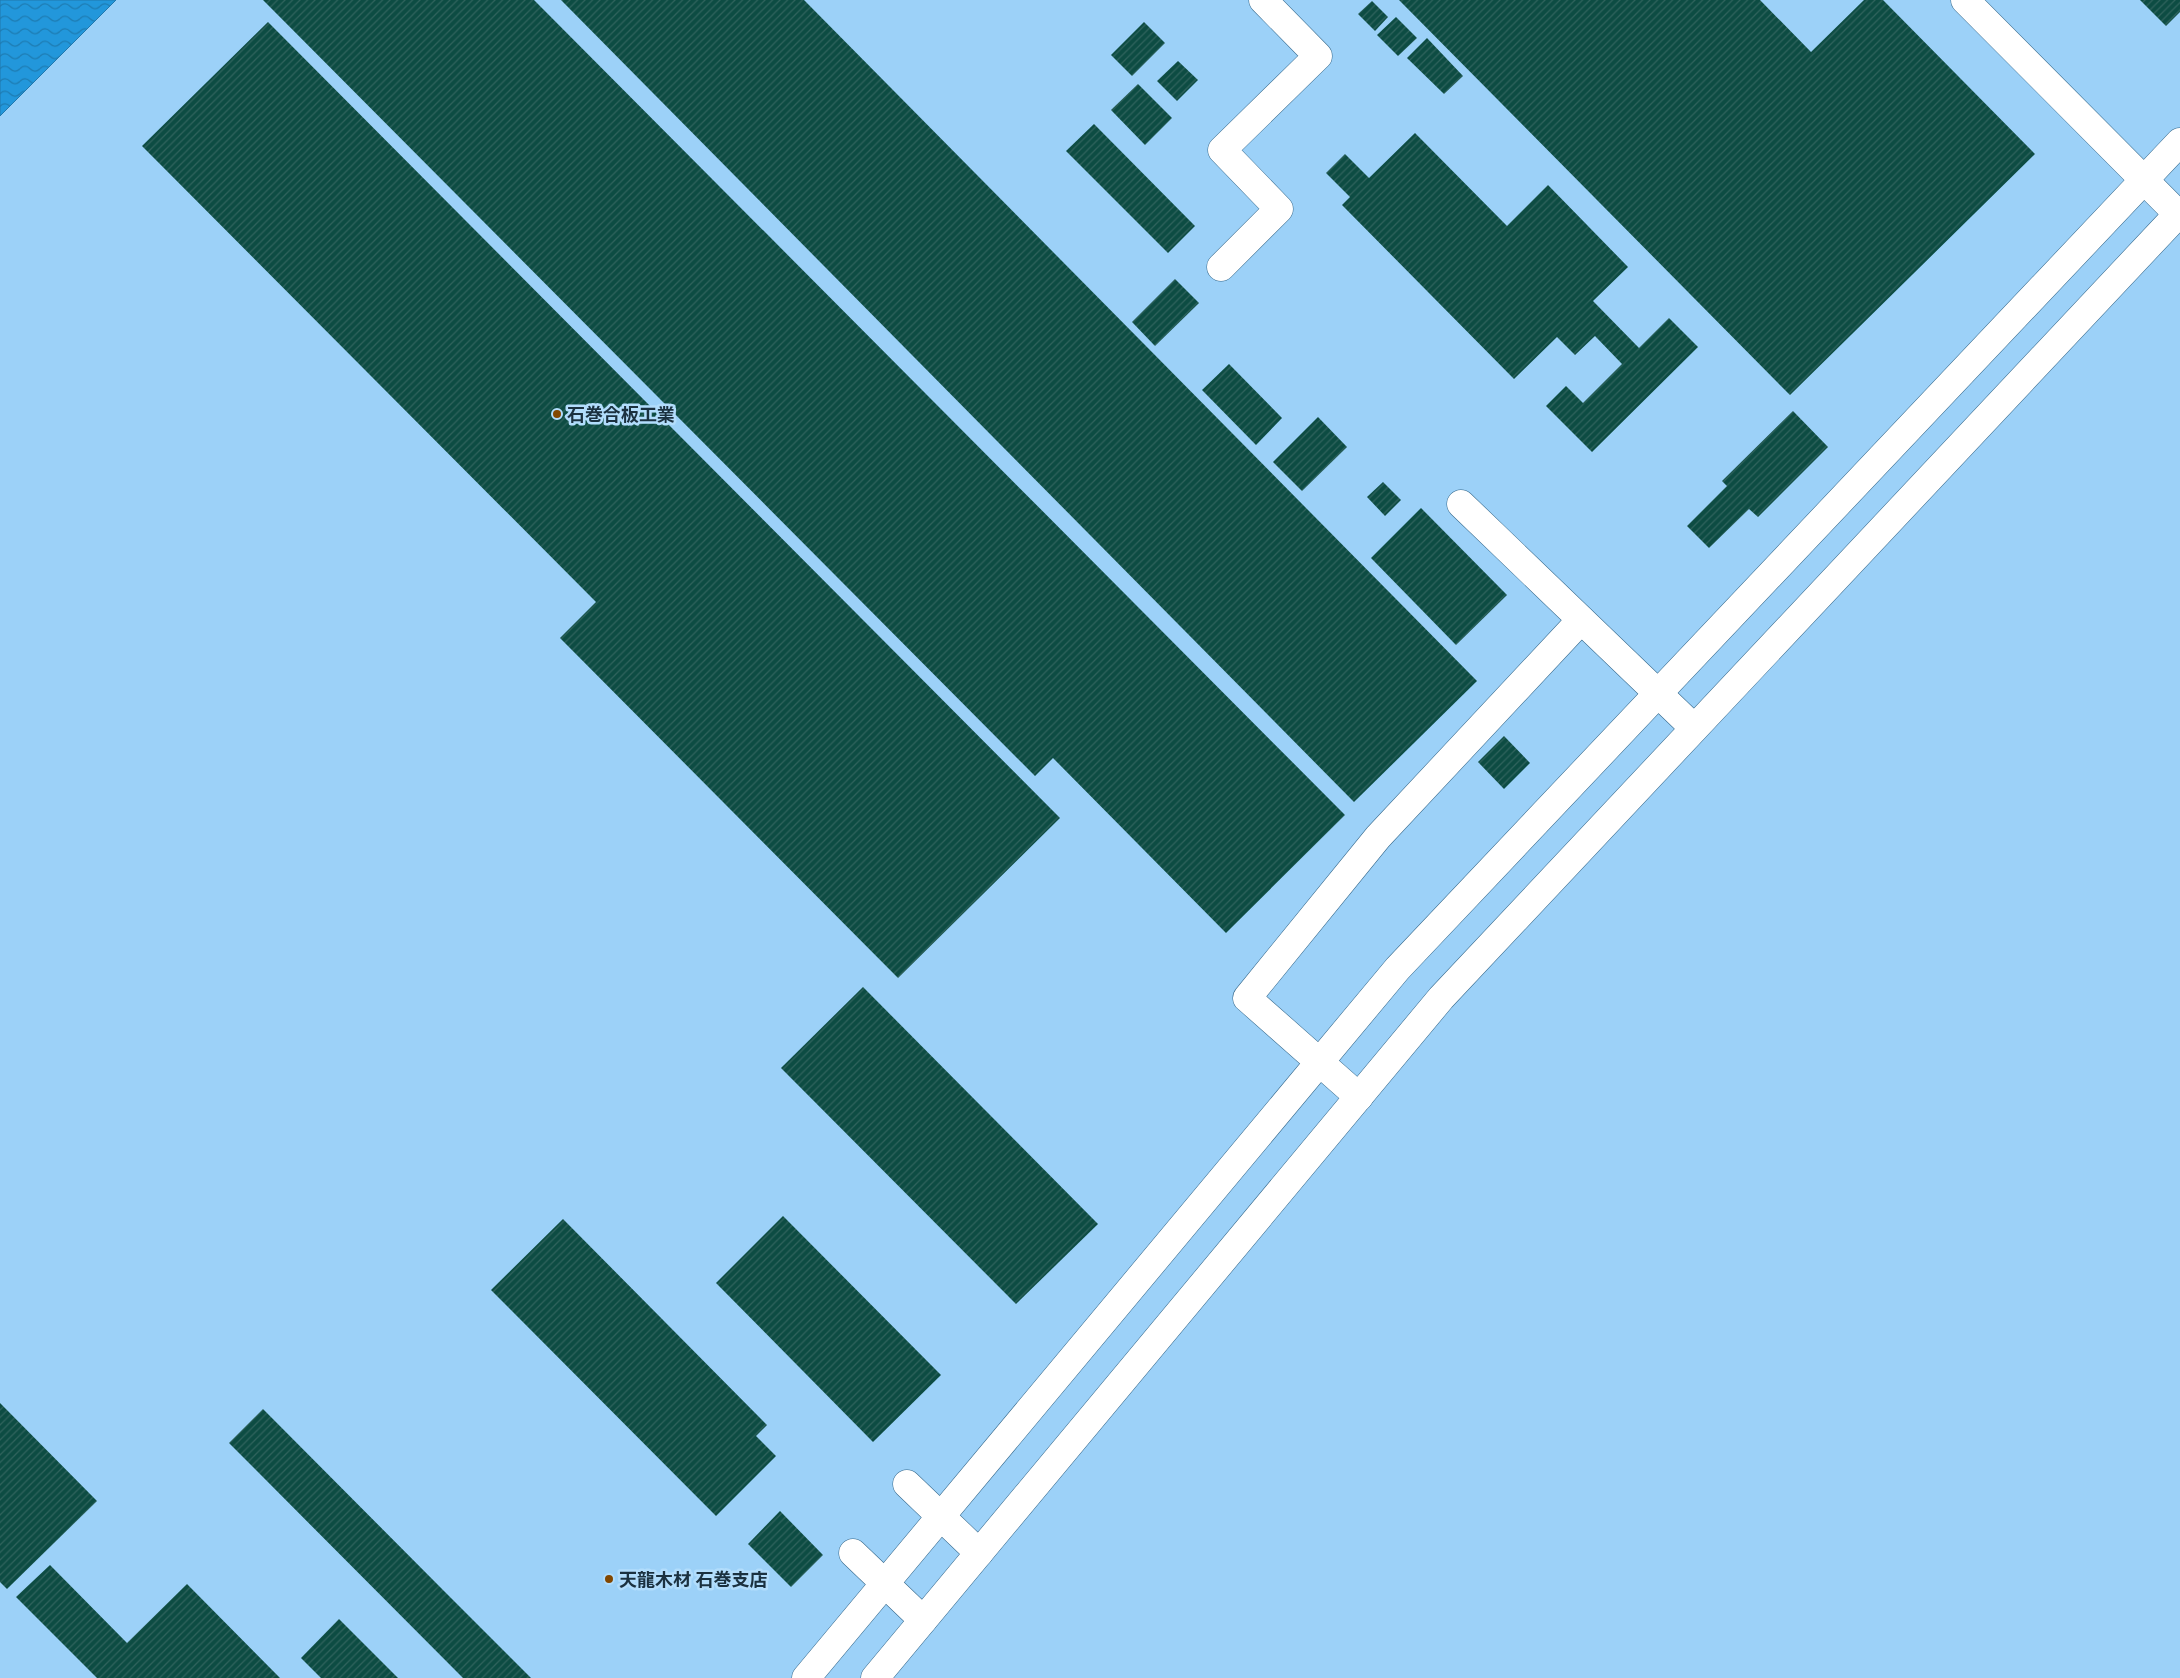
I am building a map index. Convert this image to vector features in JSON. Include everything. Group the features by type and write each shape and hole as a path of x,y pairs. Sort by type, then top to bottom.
{"street":[{"path":"1221,267 1279,209 1222,150 1318,56 1263,0"},
{"path":"875,1678 1441,998 2179,214 1965,0"},
{"path":"806,1678 1398,968 2180,142"},
{"path":"1461,504 1694,728"},
{"path":"1359,1098 1247,998 1378,837 1581,620"},
{"path":"907,1484 979,1553"},
{"path":"853,1553 923,1620"}],"water":[{"path":"0,0 116,0 0,116"}],"building":[{"path":"263,0 534,0 1345,815 1226,933 1053,758 1035,776"},
{"path":"561,0 804,0 1477,681 1354,802"},
{"path":"1399,0 1760,0 1811,52 1864,0 1883,0 2035,154 1790,395"},
{"path":"2140,0 2180,0 2180,12 2166,26"},
{"path":"1372,1 1388,17 1375,31 1358,14"},
{"path":"1396,17 1417,38 1398,56 1377,35"},
{"path":"268,22 1060,818 898,978 560,638 596,602 142,146"},
{"path":"1144,22 1165,43 1132,76 1111,55"},
{"path":"1427,38 1463,76 1444,94 1407,58"},
{"path":"1178,61 1198,80 1177,101 1157,81"},
{"path":"1138,84 1172,118 1145,145 1111,110"},
{"path":"1094,124 1195,226 1168,253 1066,151"},
{"path":"1415,133 1507,226 1548,185 1628,267 1593,301 1639,348 1669,318 1698,347 1592,452 1546,406 1566,386 1583,403 1622,364 1595,336 1575,355 1557,337 1514,379 1342,205 1350,197 1326,173 1345,154 1369,178"},
{"path":"1175,279 1199,303 1155,346 1132,322"},
{"path":"1229,364 1282,418 1256,445 1202,390"},
{"path":"1793,411 1828,447 1758,517 1749,509 1709,548 1687,526 1727,486 1722,481"},
{"path":"1318,417 1347,447 1302,491 1273,462"},
{"path":"1383,482 1401,500 1385,516 1367,497"},
{"path":"1421,508 1507,595 1456,645 1371,558"},
{"path":"1504,736 1530,763 1504,789 1478,762"},
{"path":"863,987 1098,1224 1016,1304 781,1068"},
{"path":"783,1216 941,1375 873,1442 716,1283"},
{"path":"563,1219 767,1425 756,1436 776,1456 716,1516 491,1290"},
{"path":"0,1403 97,1501 7,1589 0,1582"},
{"path":"263,1409 531,1678 463,1678 229,1443"},
{"path":"780,1511 823,1555 791,1587 748,1544"},
{"path":"50,1565 127,1643 187,1584 280,1678 97,1678 16,1597"},
{"path":"339,1619 398,1678 321,1678 301,1658"}],"place":[{"name":"石巻合板工業","path":"557,414"},
{"name":"天龍木材 石巻支店","path":"609,1579"}]}
